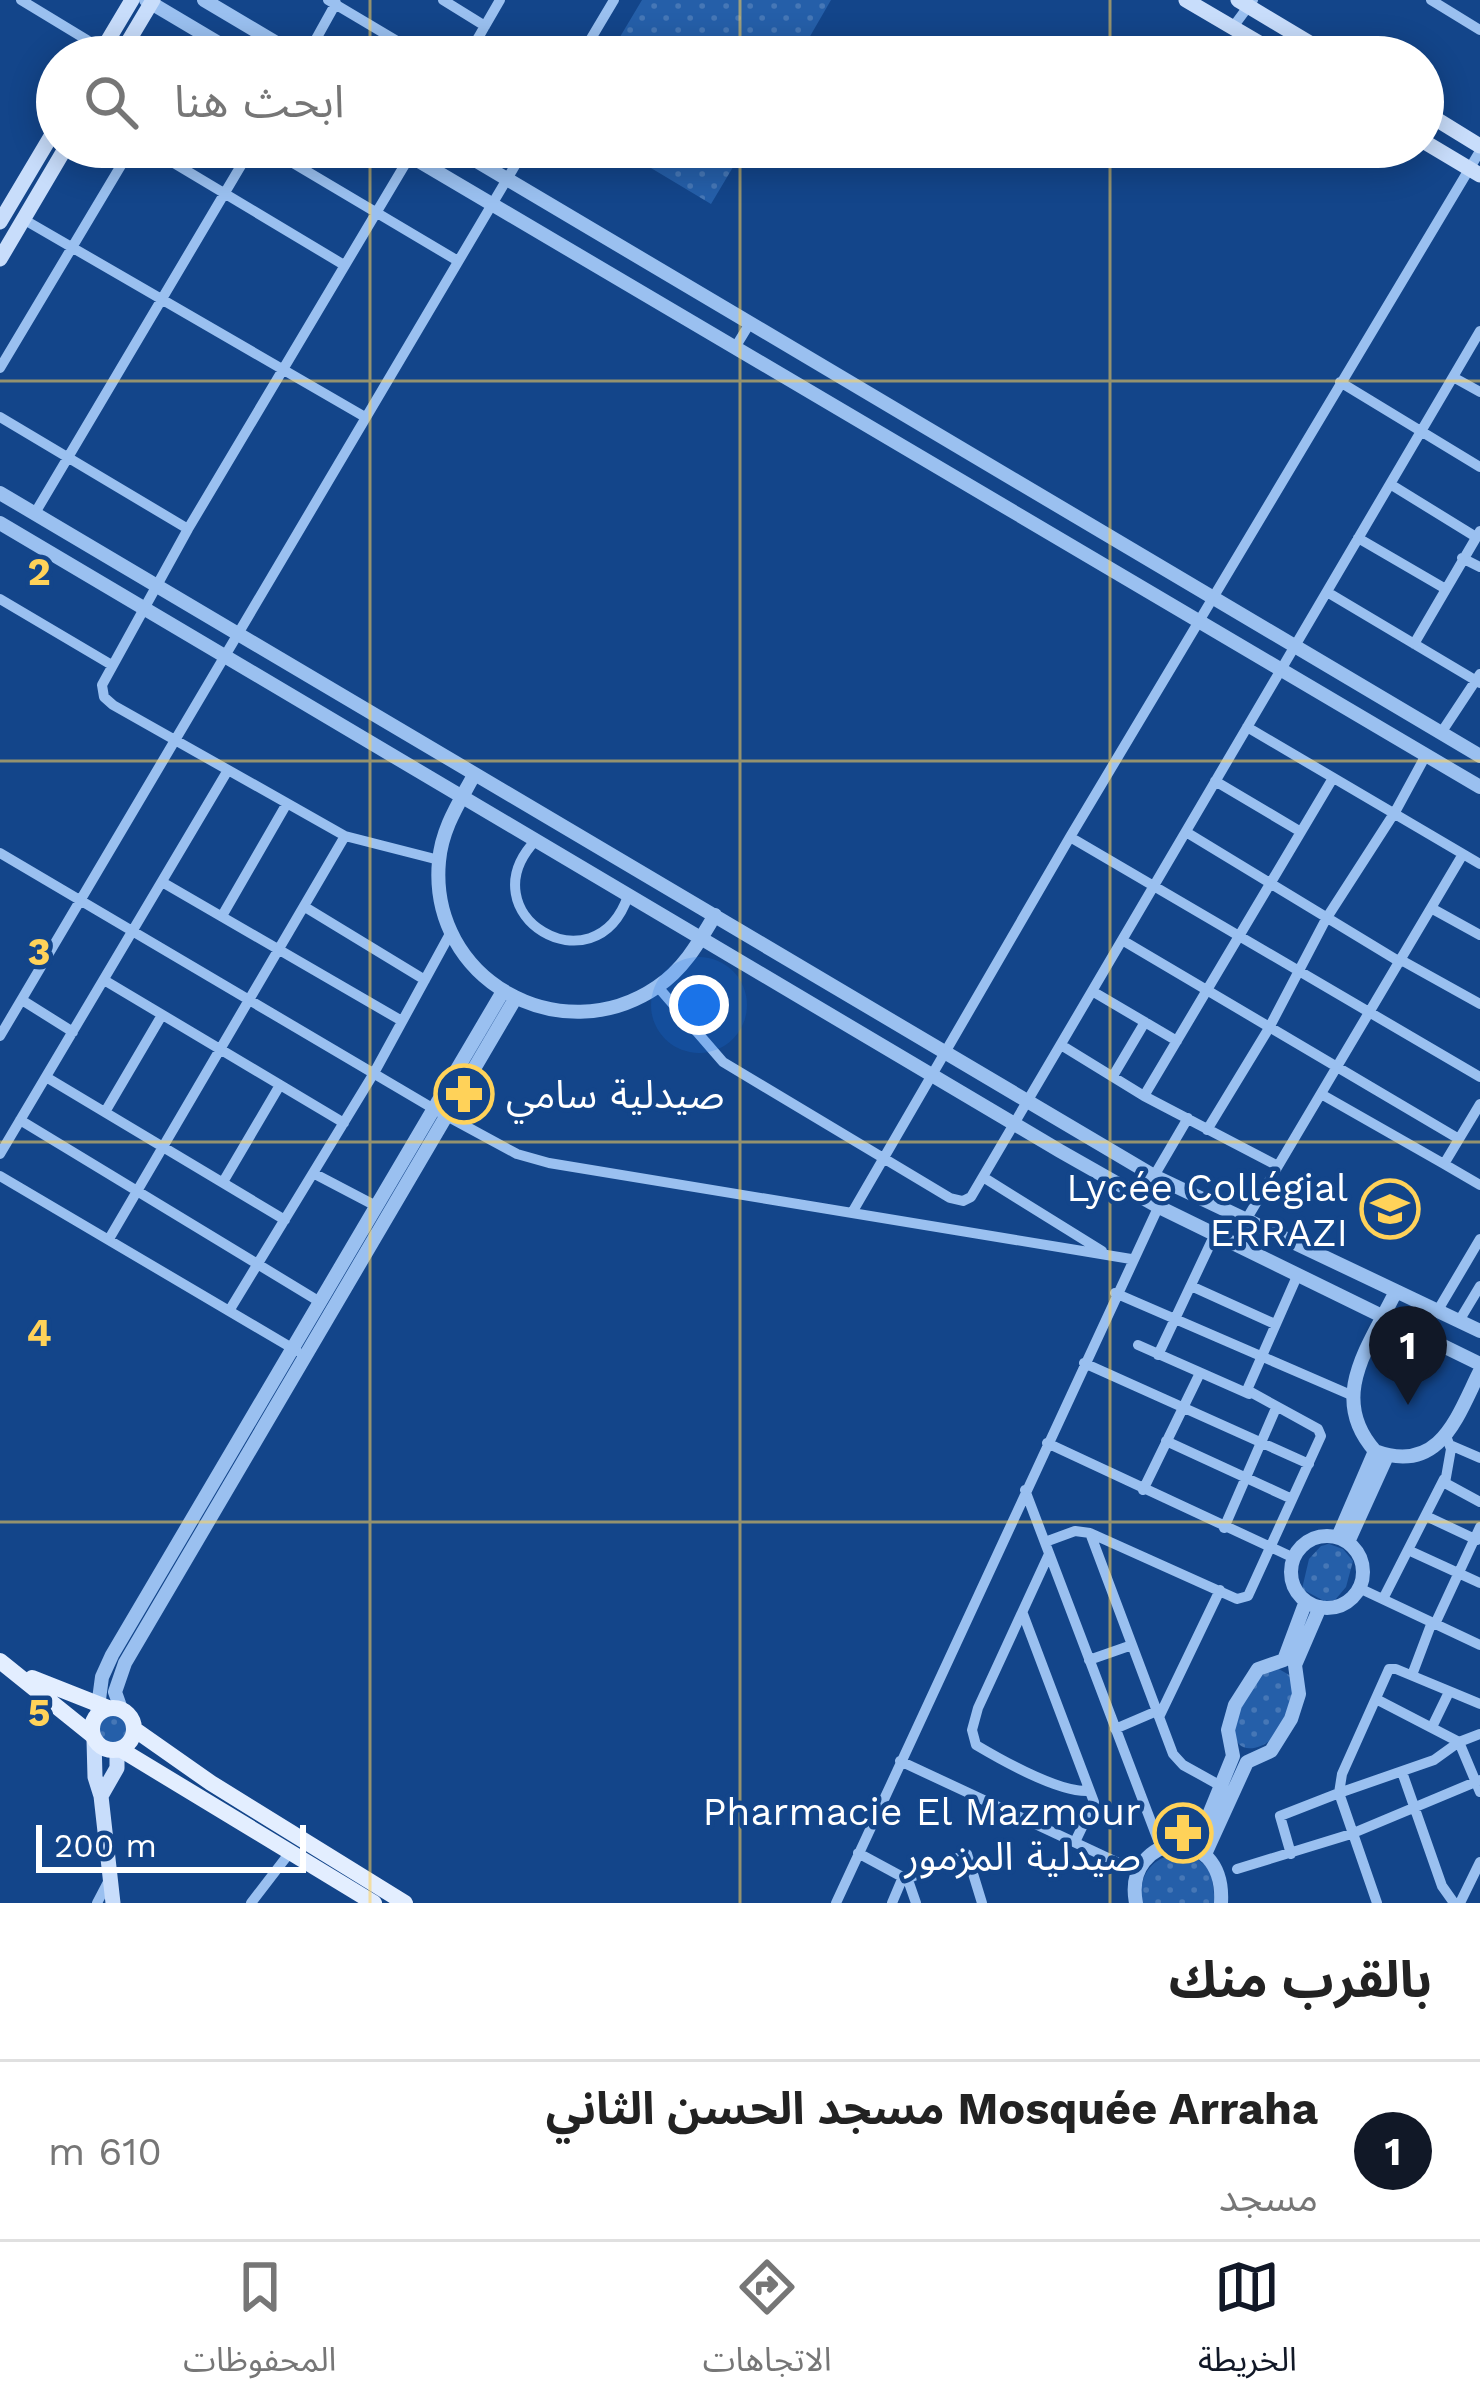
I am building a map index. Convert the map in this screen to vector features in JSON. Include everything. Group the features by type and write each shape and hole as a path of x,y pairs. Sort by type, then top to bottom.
{"main road":[{"path":"117,36 132,0"},
{"path":"1186,0 1248,36"},
{"path":"123,36 150,1"},
{"path":"1247,2 1300,36"},
{"path":"1444,125 1480,149"},
{"path":"1444,154 1474,172"},
{"path":"2,212 36,159"},
{"path":"0,259 53,168"},
{"path":"0,1660 104,1749 119,1749 374,1903"},
{"path":"20,1673 131,1717 130,1741 119,1749 117,1768 101,1796"},
{"path":"106,1709 93,1737 94,1777 101,1796 113,1903"},
{"path":"134,1730 405,1903"}],"street":[{"path":"21,0 79,36"},
{"path":"204,0 267,36"},
{"path":"442,0 485,26"},
{"path":"479,36 500,0"},
{"path":"593,36 614,0"},
{"path":"1431,0 1480,31"},
{"path":"150,1 208,36"},
{"path":"315,36 334,2 390,36"},
{"path":"1233,27 1247,2"},
{"path":"853,1211 1340,382 1474,172 1480,149"},
{"path":"0,368 119,168"},
{"path":"181,168 344,265"},
{"path":"35,513 239,168"},
{"path":"302,168 458,261"},
{"path":"403,168 188,529 102,685 107,701 286,806 345,836 439,860"},
{"path":"431,168 1480,787"},
{"path":"490,168 1480,756"},
{"path":"0,1036 514,168"},
{"path":"23,219 365,417"},
{"path":"736,346 750,323"},
{"path":"658,987 723,1062 958,1201 971,1197 1480,331"},
{"path":"1453,377 1480,392"},
{"path":"1340,382 1480,467"},
{"path":"0,417 188,529"},
{"path":"964,482 978,459"},
{"path":"1390,484 1478,534 1414,644"},
{"path":"0,493 1154,1176 1480,1331"},
{"path":"0,523 1157,1206 1384,1315 1480,1368 1448,1441 1444,1479 1383,1599"},
{"path":"1358,538 1444,588"},
{"path":"1462,558 1480,567"},
{"path":"1327,592 1478,679 1441,733"},
{"path":"0,599 110,664"},
{"path":"1247,727 1480,864"},
{"path":"1207,1130 1269,1028 1326,919 1426,755"},
{"path":"0,1154 228,770"},
{"path":"474,775 447,826 439,860 441,897 452,932 471,962 508,996 567,1012 637,999 674,974 715,915"},
{"path":"1144,1096 1333,778"},
{"path":"1215,781 1301,832"},
{"path":"222,916 286,806"},
{"path":"1186,832 1326,919 1480,1004"},
{"path":"109,1239 345,836"},
{"path":"1070,837 1480,1077"},
{"path":"536,840 520,862 515,888 523,914 542,933 568,941 594,936 616,920 628,896"},
{"path":"0,853 440,1112 531,1159 1131,1259"},
{"path":"1246,1220 1463,854"},
{"path":"162,882 402,1022"},
{"path":"305,907 424,980"},
{"path":"1431,908 1480,935"},
{"path":"229,1312 374,1073 452,932"},
{"path":"1122,940 1459,1139"},
{"path":"104,980 344,1123"},
{"path":"1092,991 1177,1041"},
{"path":"106,1709 124,1663 299,1352 508,996"},
{"path":"22,1000 73,1032"},
{"path":"105,1112 162,1015"},
{"path":"1113,1076 1145,1022"},
{"path":"1060,1045 1144,1096 1278,1166"},
{"path":"46,1077 284,1220"},
{"path":"223,1182 280,1085"},
{"path":"1321,1094 1480,1185"},
{"path":"1444,1164 1480,1104"},
{"path":"106,1709 102,1677 112,1655 299,1352 320,1302 376,1206 440,1112"},
{"path":"1154,1176 1188,1118"},
{"path":"20,1120 320,1302"},
{"path":"313,1173 376,1206"},
{"path":"0,1176 299,1352"},
{"path":"983,1177 1109,1255"},
{"path":"836,1903 1169,1184"},
{"path":"1158,1354 1215,1234"},
{"path":"1438,1310 1480,1239"},
{"path":"1249,1394 1247,1386 1298,1274"},
{"path":"1191,1286 1275,1324"},
{"path":"1459,1321 1480,1286"},
{"path":"1381,1454 1354,1421 1351,1395 1396,1291"},
{"path":"1115,1293 1351,1395"},
{"path":"1088,1791 1059,1784 974,1742 978,1708 1023,1614 1047,1548 1075,1531 1090,1533 1245,1599 1320,1431 1138,1345"},
{"path":"1084,1363 1309,1464"},
{"path":"1143,1490 1200,1372"},
{"path":"1224,1528 1276,1408"},
{"path":"1166,1441 1292,1499"},
{"path":"1381,1454 1420,1454 1448,1441"},
{"path":"1448,1441 1480,1458"},
{"path":"1047,1443 1294,1558"},
{"path":"1343,1540 1381,1454"},
{"path":"1444,1479 1447,1486 1480,1502"},
{"path":"1025,1490 1161,1848"},
{"path":"1412,1675 1456,1573 1478,1536 1426,1516"},
{"path":"1090,1533 1178,1761 1221,1786"},
{"path":"1317,1537 1343,1540 1360,1558 1359,1588 1343,1604 1313,1604 1292,1582 1294,1558 1317,1537"},
{"path":"1408,1550 1480,1583"},
{"path":"1359,1588 1480,1645"},
{"path":"1115,1729 1158,1714 1220,1590"},
{"path":"1200,1851 1221,1786 1240,1759 1271,1751 1291,1719 1299,1694 1290,1663 1313,1604"},
{"path":"1023,1614 1094,1805 1075,1843"},
{"path":"1089,1660 1132,1645"},
{"path":"1200,1851 1240,1759 1228,1730 1240,1694 1258,1669 1290,1663"},
{"path":"1377,1903 1339,1793 1342,1774 1392,1668 1480,1704"},
{"path":"1432,1727 1449,1692"},
{"path":"1237,1869 1351,1834 1478,1784 1459,1742 1376,1699"},
{"path":"1291,1854 1280,1816 1435,1760 1480,1734"},
{"path":"900,1761 1138,1872"},
{"path":"1402,1772 1442,1886 1457,1903 1480,1862"},
{"path":"1134,1902 1138,1872 1145,1860 1173,1845 1200,1851 1219,1874 1221,1903"},
{"path":"256,1901 291,1851"},
{"path":"858,1853 905,1878 916,1903"},
{"path":"892,1903 905,1878 967,1854 982,1903"},
{"path":"97,1903 110,1879"}],"shaded area":[{"path":"642,0 831,0 810,36 621,36"},
{"path":"651,168 732,168 711,204"},
{"path":"1329,1544 1343,1549 1353,1561 1346,1587 1335,1600 1324,1601 1302,1589 1309,1559"},
{"path":"1277,1668 1291,1676 1292,1701 1286,1722 1274,1737 1247,1748 1238,1743 1235,1730 1241,1708 1254,1683"},
{"path":"113,1710 126,1715 131,1728 126,1741 113,1746 100,1741 95,1728 100,1715"},
{"path":"1180,1853 1192,1855 1211,1870 1215,1903 1143,1903 1142,1884 1149,1869"}],"place":[{"name":"صيدلية سامي","path":"464,1094"},
{"name":"Lycée Collégial ERRAZI","path":"1390,1209"},
{"name":"Mosquée Arraha مسجد الحسن الثاني","path":"1408,1405"},
{"name":"Pharmacie El Mazmour صيدلية المزمور","path":"1183,1833"}]}
